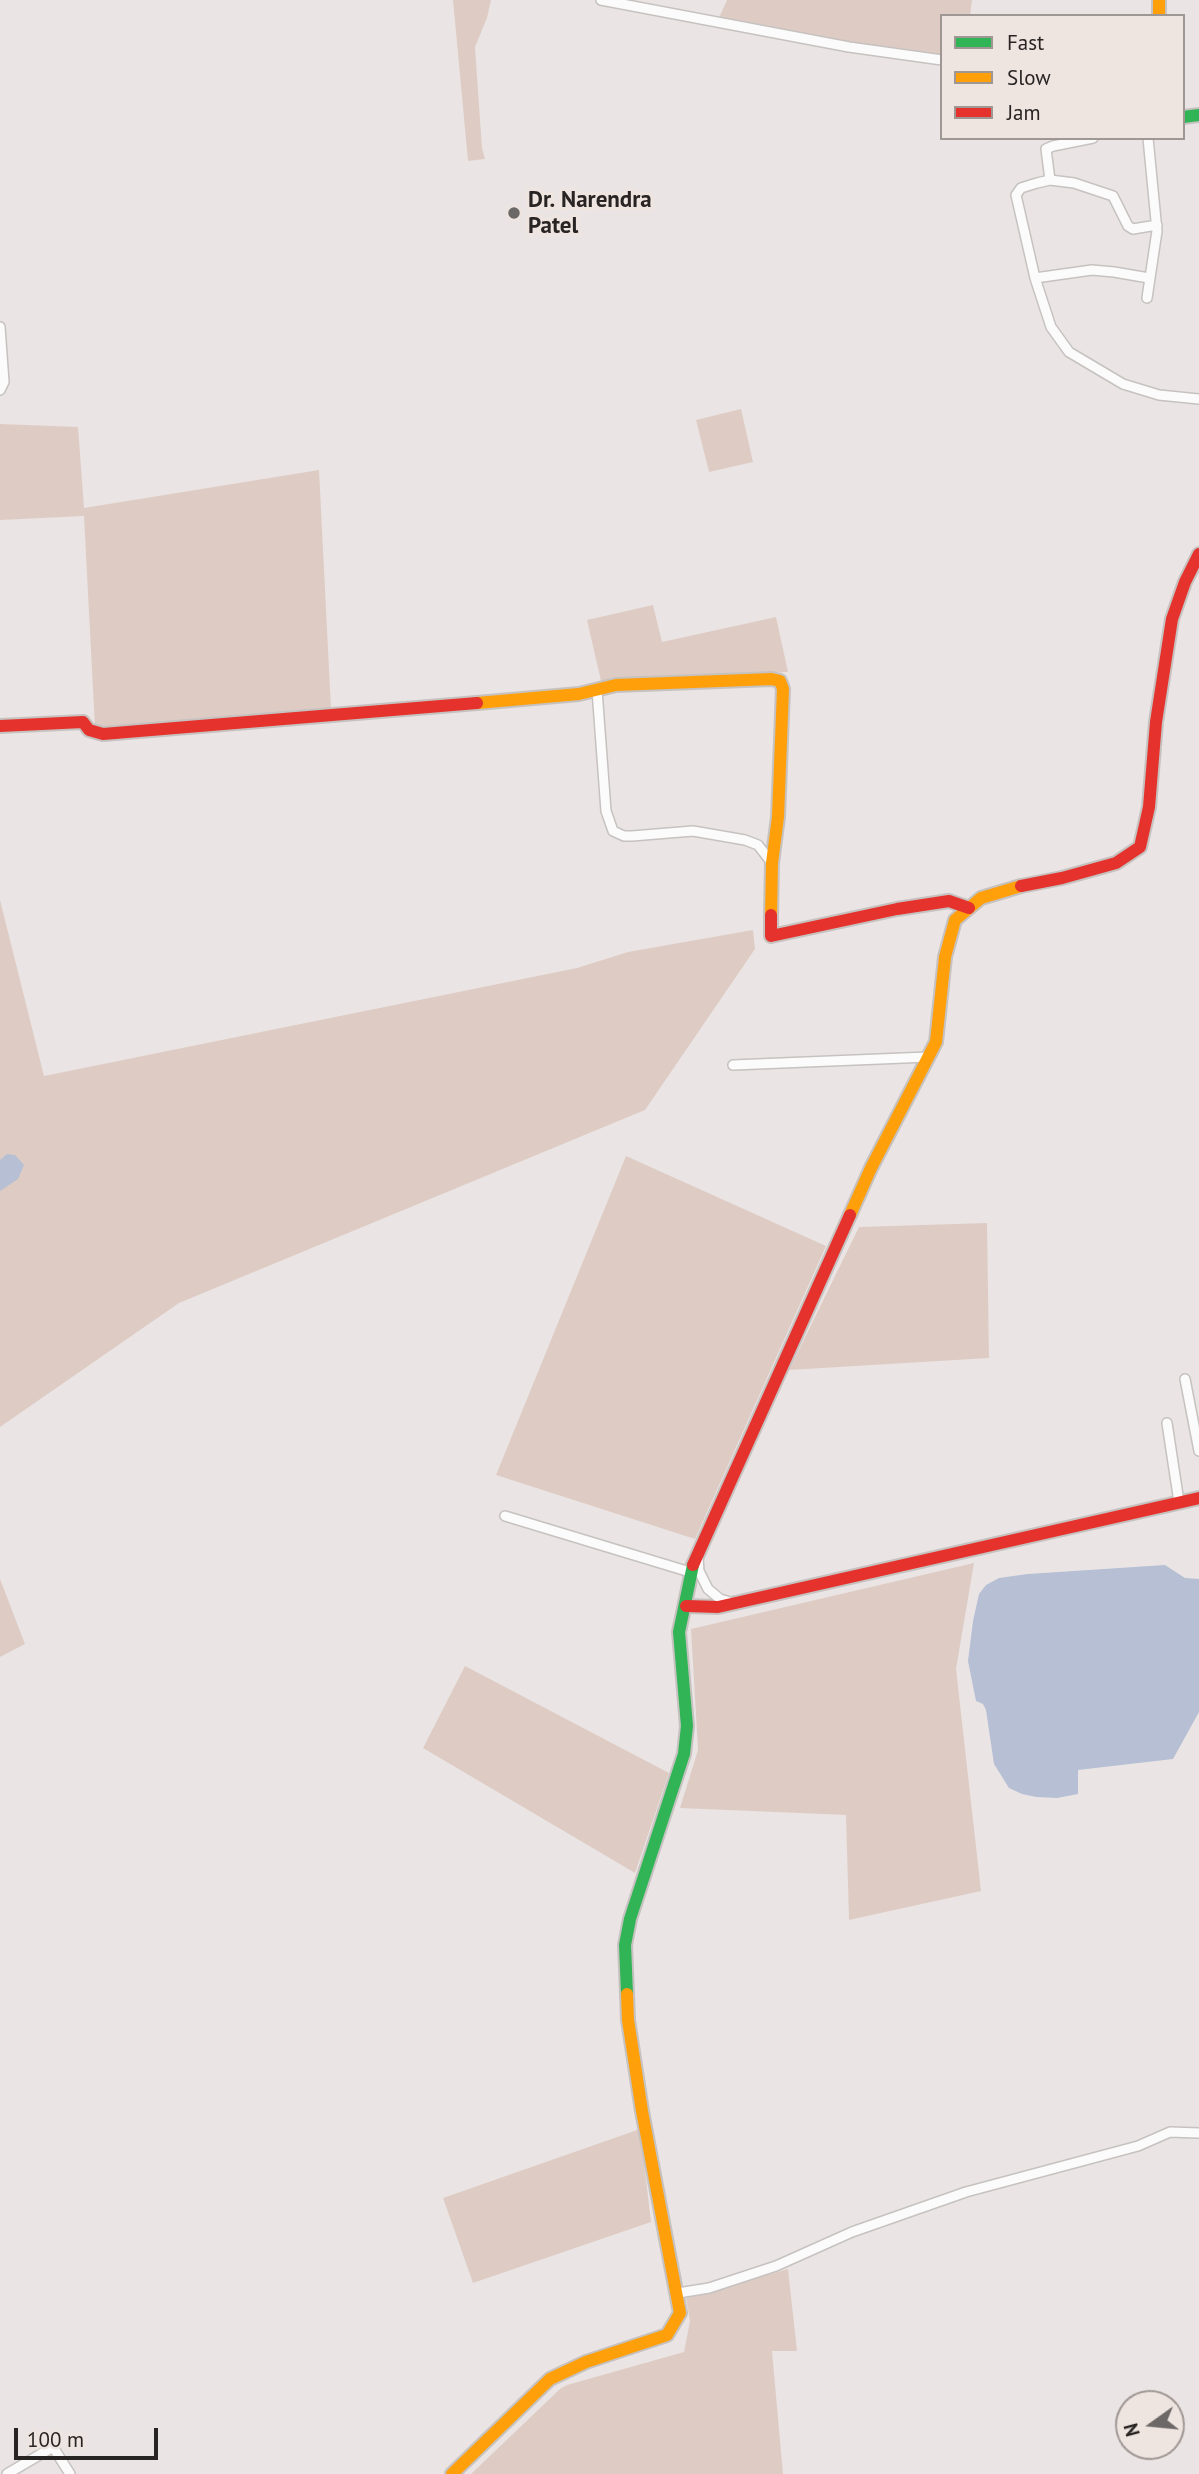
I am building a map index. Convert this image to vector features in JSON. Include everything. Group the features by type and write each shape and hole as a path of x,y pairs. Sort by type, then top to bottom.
{"street":[{"path":"601,0 849,47 940,60"},
{"path":"1050,180 1045,149 1083,140"},
{"path":"1147,298 1157,225 1148,140"},
{"path":"1157,225 1133,229 1128,226 1114,196 1074,183 1050,180 1026,186 1017,191 1016,195 1035,278 1051,327 1069,352 1123,383 1159,395 1199,399"},
{"path":"1035,278 1092,270 1149,278"},
{"path":"0,327 4,382 0,390"},
{"path":"452,2474 550,2379 586,2361 667,2335 680,2313 642,2111 628,2020 625,1945 630,1919 684,1754 687,1726 680,1632 690,1572 871,1168 936,1042 944,957 955,920 981,898 1034,881 1062,878 1116,863 1139,847 1149,807 1156,722 1172,619 1185,582 1199,554"},
{"path":"0,726 83,722 89,730 103,734 572,694 616,685 754,679 780,681 783,689 782,734 778,817 772,863 771,936 897,909 950,901 969,908"},
{"path":"597,690 606,811 613,831 632,836 693,831 745,840 758,845 772,863"},
{"path":"733,1065 928,1057"},
{"path":"1185,1379 1199,1451"},
{"path":"1167,1423 1179,1502"},
{"path":"685,1606 718,1608 1199,1498"},
{"path":"505,1516 690,1572"},
{"path":"699,1551 698,1564 704,1583 720,1599 735,1604"},
{"path":"678,2293 709,2288 776,2266 852,2232 953,2196 1131,2148 1170,2132 1199,2133"},
{"path":"7,2474 53,2447 70,2474"}],"shaded area":[{"path":"453,0 491,0 475,47 485,159 468,161"},
{"path":"727,0 972,0 970,14 940,14 940,55 718,20"},
{"path":"741,409 753,462 709,472 696,420"},
{"path":"0,424 78,427 84,508 319,470 331,708 95,728 84,516 0,520"},
{"path":"653,605 662,642 776,617 788,672 601,681 587,620"},
{"path":"0,900 44,1076 577,968 628,952 753,930 755,949 645,1110 179,1303 0,1427"},
{"path":"626,1156 826,1246 695,1539 496,1475"},
{"path":"987,1223 989,1358 789,1370 859,1227"},
{"path":"974,1563 956,1669 981,1891 849,1920 846,1815 680,1808 698,1750 691,1629"},
{"path":"0,1579 25,1644 0,1657"},
{"path":"465,1666 669,1773 635,1873 423,1748"},
{"path":"640,2129 651,2222 473,2283 443,2198"},
{"path":"788,2269 797,2351 772,2351 783,2474 471,2474 560,2389 684,2352 690,2321 686,2298"}],"water":[{"path":"7,1154 15,1155 24,1165 18,1179 0,1191 0,1160"},
{"path":"1165,1565 1185,1578 1199,1579 1199,1712 1173,1759 1078,1770 1078,1794 1057,1798 1036,1797 1009,1788 994,1764 986,1710 983,1704 976,1701 968,1661 979,1594 986,1585 999,1578"}],"traffic: fast":[{"path":"1185,117 1199,115"},
{"path":"627,1994 625,1945 630,1919 684,1754 687,1726 679,1632 693,1565"}],"traffic: slow":[{"path":"1159,0 1159,14"},
{"path":"477,703 579,694 616,685 772,679 780,681 783,689 771,915"},
{"path":"850,1215 871,1168 936,1042 945,957 955,920 981,898 1021,886"},
{"path":"452,2474 550,2379 586,2362 667,2335 680,2313 642,2111 628,2020 627,1994"}],"traffic: jam":[{"path":"1021,886 1116,863 1140,847 1149,807 1156,722 1172,619 1185,582 1199,554"},
{"path":"0,726 83,722 89,730 103,734 477,703"},
{"path":"771,915 771,936 897,909 949,901 969,908"},
{"path":"693,1565 850,1215"},
{"path":"686,1606 718,1607 1199,1498"}],"place":[{"name":"Dr. Narendra Patel","path":"514,213"}]}
